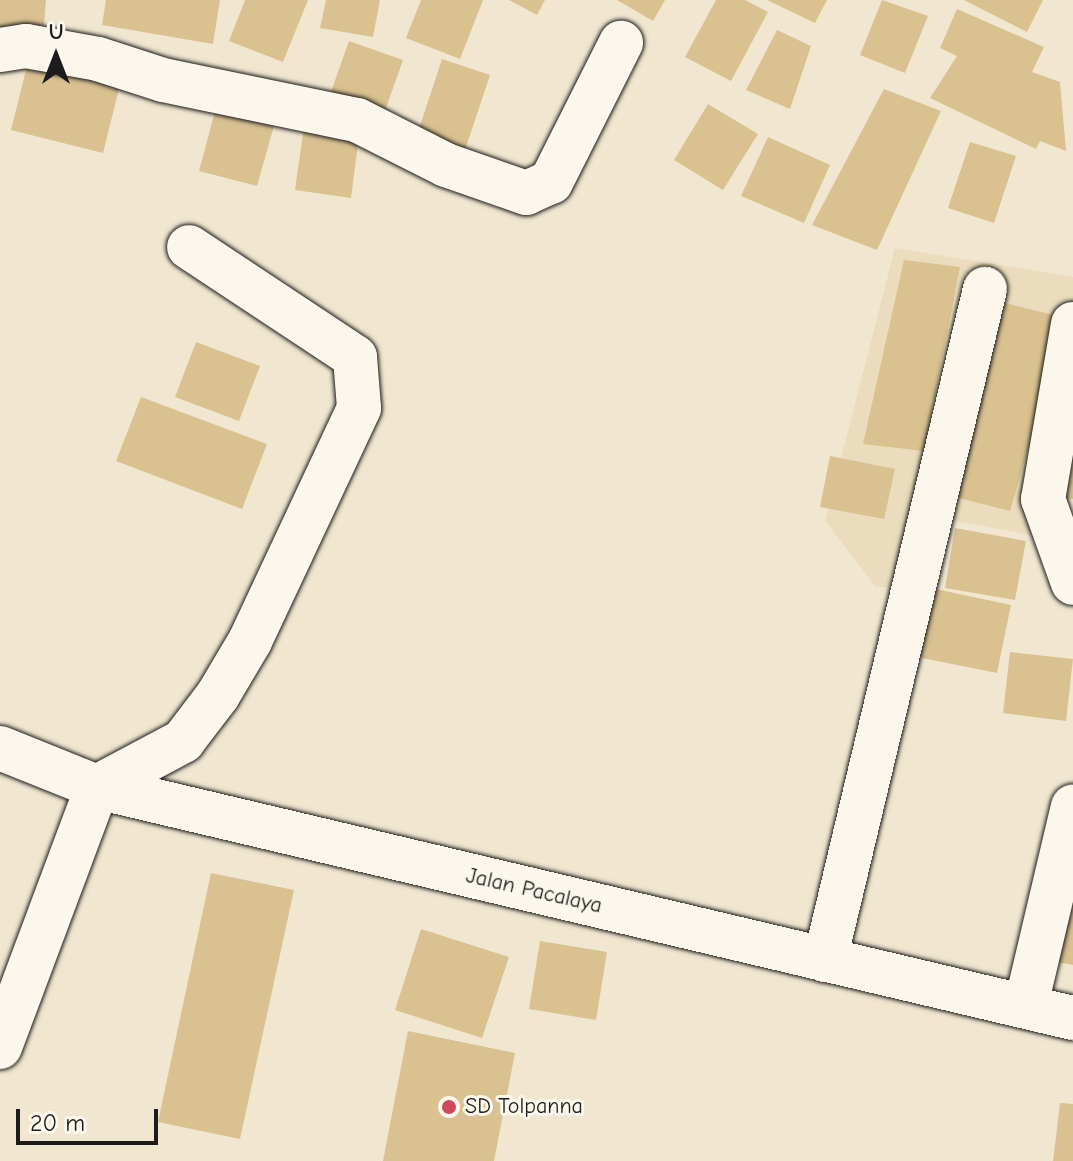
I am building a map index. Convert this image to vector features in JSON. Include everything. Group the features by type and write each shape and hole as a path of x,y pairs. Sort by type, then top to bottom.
{"street":[{"path":"0,50 26,46 98,59 163,80 343,116 526,193 551,182 621,43"},
{"path":"0,1047 97,787 183,741 218,695 250,641 359,408 355,357 189,247"},
{"path":"825,960 985,289"},
{"path":"1073,324 1068,387 1043,499 1073,583"},
{"name":"Jalan Pacalaya","path":"0,748 97,787 1073,1018"},
{"path":"1026,1005 1073,806"}],"shaded area":[{"path":"895,248 1073,277 1073,385 1037,536 908,512 895,587 876,587 825,521"}],"building":[{"path":"0,0 46,0 43,38 0,34"},
{"path":"106,0 220,0 213,44 102,25"},
{"path":"245,0 308,0 283,62 229,41"},
{"path":"326,0 380,0 373,37 320,28"},
{"path":"421,0 483,0 460,59 406,38"},
{"path":"509,0 545,0 537,15"},
{"path":"617,0 665,0 653,21"},
{"path":"716,0 745,0 768,12 731,81 685,57"},
{"path":"767,0 827,0 815,23"},
{"path":"882,0 928,16 905,73 860,55"},
{"path":"964,0 1043,0 1027,32"},
{"path":"957,9 1044,47 1032,72 1060,82 1066,151 1040,141 1036,149 930,98 957,56 940,48"},
{"path":"777,30 811,46 790,109 746,90"},
{"path":"349,41 403,60 381,122 327,103"},
{"path":"29,58 121,81 103,153 11,130"},
{"path":"442,59 490,75 465,150 417,135"},
{"path":"884,89 941,111 877,250 812,225"},
{"path":"218,100 277,115 257,186 199,171"},
{"path":"708,104 758,134 723,190 674,160"},
{"path":"305,120 360,128 351,198 295,190"},
{"path":"768,137 830,165 804,223 741,196"},
{"path":"970,142 1016,156 994,223 948,208"},
{"path":"904,260 960,267 924,451 863,444"},
{"path":"993,300 1066,318 1010,511 943,494"},
{"path":"196,342 260,366 239,421 175,397"},
{"path":"141,397 267,444 242,509 116,461"},
{"path":"1073,422 1073,499 1059,498"},
{"path":"830,456 895,469 884,519 820,507"},
{"path":"955,528 1026,541 1015,600 945,588"},
{"path":"931,588 1011,605 997,673 917,657"},
{"path":"1010,652 1073,659 1066,721 1003,713"},
{"path":"1073,829 1073,965 1046,960"},
{"path":"211,873 294,890 240,1139 158,1122"},
{"path":"421,929 509,957 482,1038 395,1010"},
{"path":"540,941 607,952 596,1020 529,1009"},
{"name":"SD Tolpanna","path":"408,1031 515,1053 494,1161 383,1161"},
{"path":"1060,1103 1073,1104 1073,1161 1053,1161"}],"place":[{"name":"SD Tolpanna","path":"449,1107"}]}
